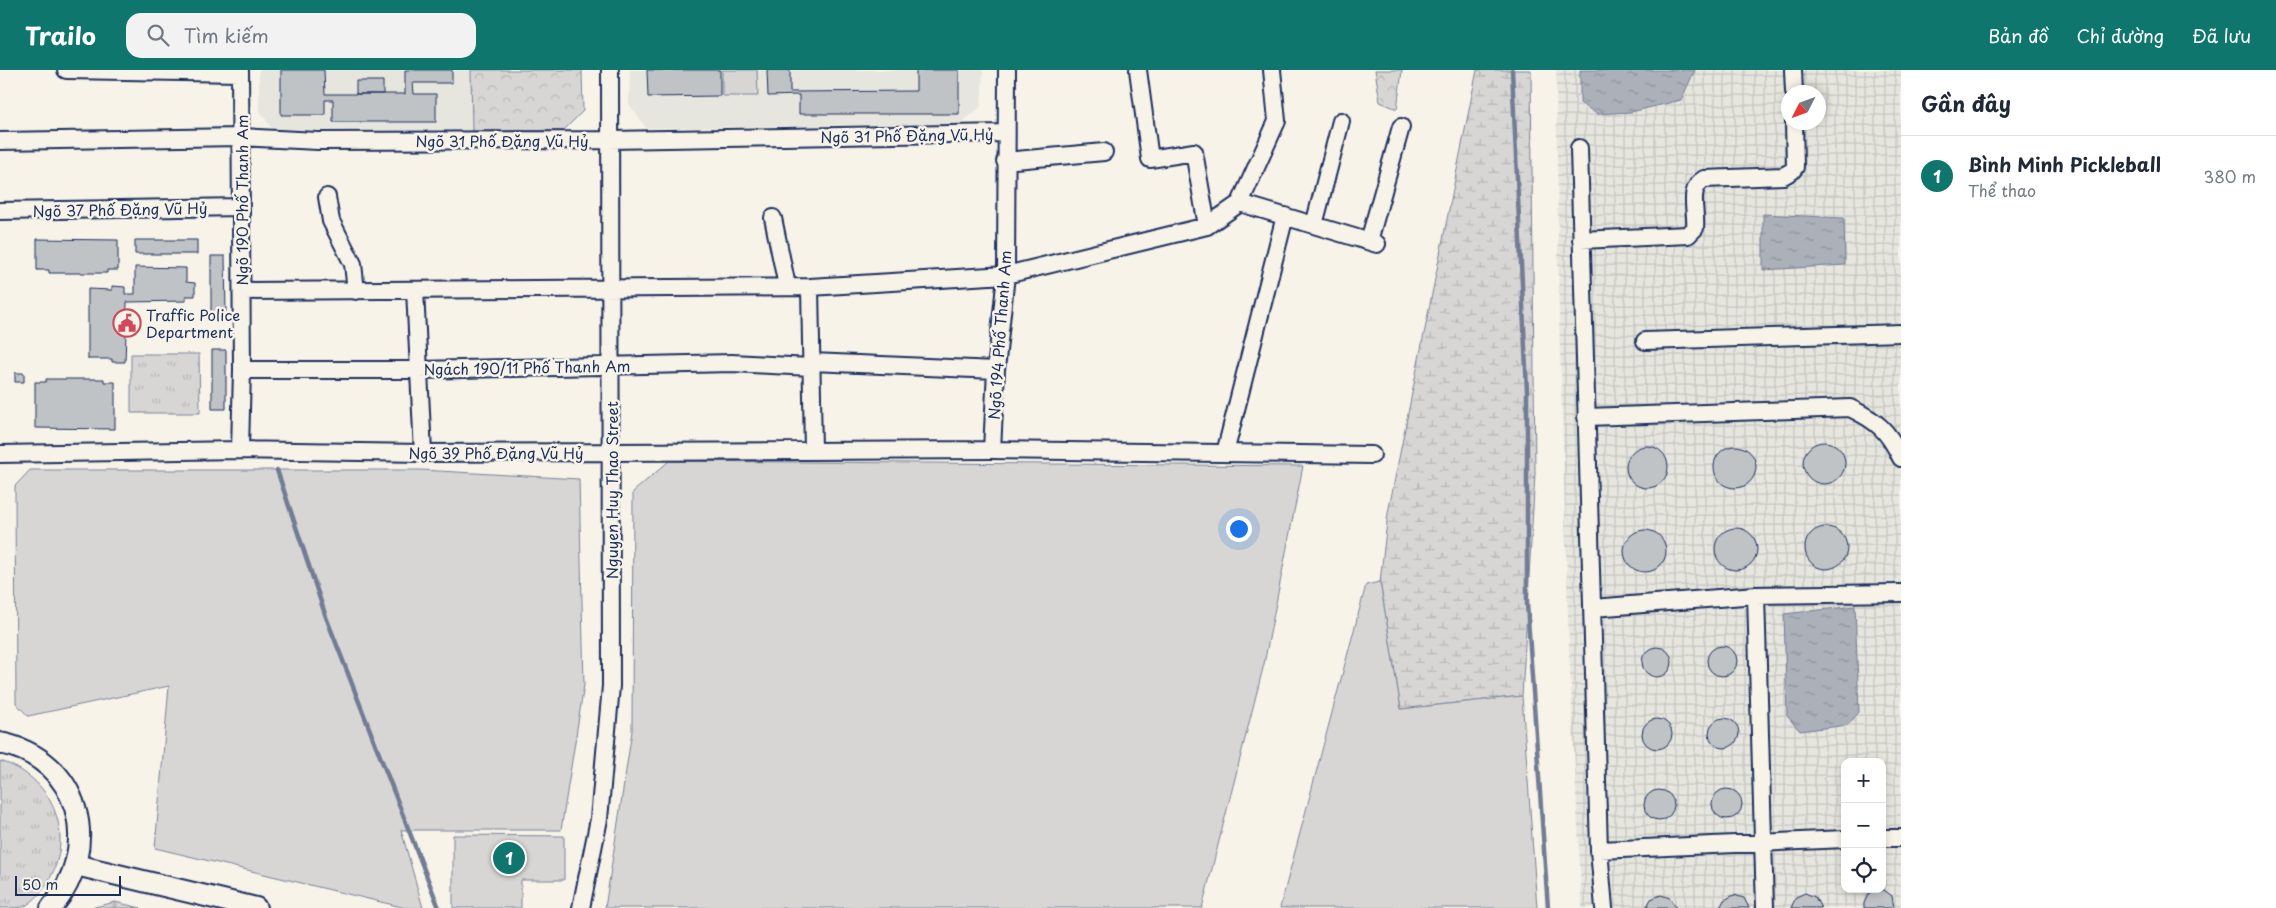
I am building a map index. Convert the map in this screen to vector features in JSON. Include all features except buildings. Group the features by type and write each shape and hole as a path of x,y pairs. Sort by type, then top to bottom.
{"main road":[{"path":"0,742 30,753 48,767 63,783 70,796 79,825 80,840 76,865 70,883 52,908"},
{"path":"76,865 256,908"}],"street":[{"path":"66,70 240,71"},
{"name":"Nguyen Huy Thao Street","path":"581,908 599,818 611,686 610,70"},
{"name":"Ngõ 194 Phố Thanh Am","path":"992,450 996,370 1006,275 1006,70"},
{"path":"1138,70 1150,159 1194,152 1207,226"},
{"path":"242,291 810,286 1006,275 1207,226 1240,203 1276,121 1272,70"},
{"path":"1793,70 1794,85"},
{"name":"Ngõ 190 Phố Thanh Am","path":"240,71 242,291 240,450"},
{"path":"1314,225 1342,121"},
{"path":"1240,203 1373,243 1401,127"},
{"path":"1581,240 1688,235 1695,228 1694,189 1698,183 1704,180 1783,176 1795,167 1794,130"},
{"name":"Ngõ 31 Phố Đặng Vũ Hỷ","path":"0,141 240,137 318,141 610,140 1005,133"},
{"path":"1579,148 1599,850 1604,908"},
{"path":"1005,162 1104,152"},
{"path":"327,197 331,221 353,264 356,291"},
{"name":"Ngõ 37 Phố Đặng Vũ Hỷ","path":"0,211 240,207"},
{"path":"1225,454 1285,216"},
{"path":"773,218 787,286"},
{"path":"810,286 813,451"},
{"path":"415,290 423,453"},
{"path":"1645,341 1901,333"},
{"name":"Ngách 190/11 Phố Thanh Am","path":"242,370 419,370 732,363 996,370"},
{"path":"1586,417 1850,408 1874,420 1893,441 1901,458"},
{"name":"Ngõ 39 Phố Đặng Vũ Hỷ","path":"0,454 240,450 423,453 992,450 1372,455"},
{"path":"1593,608 1756,595 1901,593"},
{"path":"1756,595 1766,908"},
{"path":"1886,838 1901,838"},
{"path":"1599,850 1841,840"}],"shaded area":[{"path":"259,70 471,70 472,131 273,130 259,110"},
{"path":"630,70 983,70 981,107 960,124 646,128 629,104"},
{"path":"1556,70 1901,70 1901,908 1582,908 1569,649 1559,313"}],"green space":[{"path":"471,70 582,70 583,111 563,131 472,131"},
{"path":"722,70 757,70 758,96 722,96"},
{"path":"1375,70 1402,70 1397,109 1380,102"},
{"path":"1477,70 1531,70 1535,474 1522,696 1401,709 1380,582 1388,513"},
{"path":"131,354 199,354 200,413 131,413"},
{"path":"669,461 1303,466 1264,664 1202,908 605,908 632,731 633,492"},
{"path":"30,470 421,470 579,479 584,685 561,830 401,830 423,908 406,908 155,848 169,686 28,716 16,703 15,486"},
{"path":"1380,582 1401,709 1522,696 1537,908 1280,908 1366,585"},
{"path":"0,761 18,768 33,779 45,793 54,808 59,826 60,844 57,862 49,880 38,895 23,907 0,908"},
{"path":"453,835 564,836 564,880 521,880 521,908 453,908"},
{"path":"115,902 141,908 91,908"}],"water":[{"path":"1580,70 1695,70 1681,100 1631,112 1597,114 1580,103"},
{"path":"1763,214 1844,218 1845,265 1763,270"},
{"path":"1855,606 1859,712 1848,725 1800,731 1787,716 1784,614"}],"waterway":[{"path":"1512,70 1527,391 1527,604 1548,908"},
{"path":"277,470 326,617 439,908"}],"place":[{"name":"Traffic Police Department","path":"127,323"},
{"name":"Bình Minh Pickleball","path":"509,858"}]}
